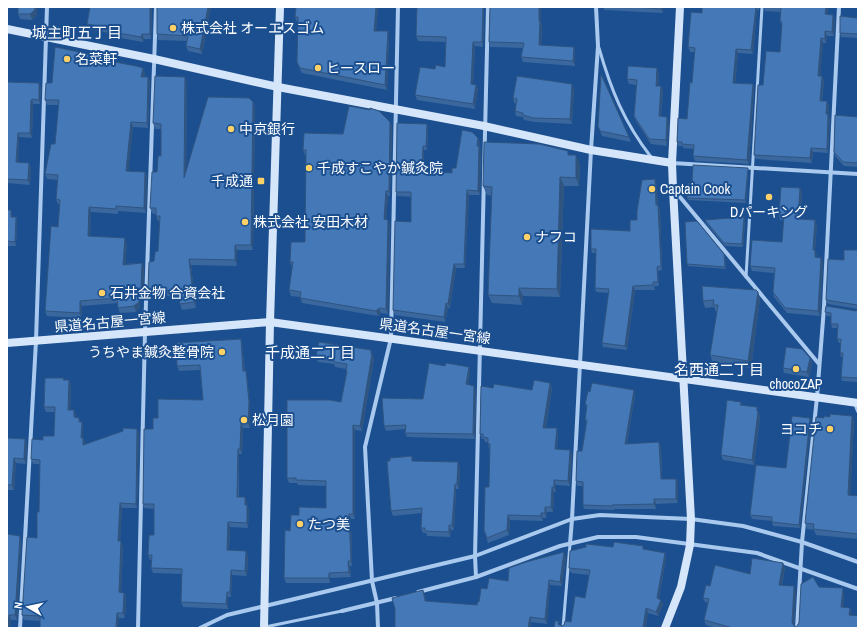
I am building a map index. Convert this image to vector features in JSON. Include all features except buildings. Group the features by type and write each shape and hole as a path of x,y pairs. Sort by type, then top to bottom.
{"street":[{"path":"20,628 36,341 47,7"},
{"path":"138,628 145,332 156,7"},
{"path":"263,628 265,605 270,322 280,7"},
{"path":"378,628 377,603 372,582 365,447 391,338 398,7"},
{"path":"476,577 475,556 481,350 484,126 488,7"},
{"path":"570,544 590,150 598,46 596,7"},
{"path":"665,628 681,587 690,545 691,519 672,164 680,7"},
{"path":"797,628 802,542 817,397 824,307 839,7"},
{"path":"7,29 278,86 484,126 590,150 672,164 858,174"},
{"path":"673,189 819,364"},
{"name":"県道名古屋一宮線","path":"7,343 270,322 579,363 856,403"},
{"path":"856,403 858,411"},
{"path":"200,628 227,615 265,605 372,582 475,556 572,519 600,515 691,519 743,526 802,542 858,562"},
{"path":"415,593 476,577 560,546 598,537 636,537 757,553 858,589"},
{"path":"342,611 400,597"}],"lane":[{"path":"746,277 762,7"},
{"path":"598,46 609,82 623,114 638,140 653,160"},
{"path":"824,307 831,308"},
{"path":"563,628 570,544"},
{"path":"263,628 342,611"}],"place":[{"name":"株式会社 オーエスゴム","path":"173,28"},
{"name":"名菜軒","path":"67,59"},
{"name":"ヒースロー","path":"318,68"},
{"name":"中京銀行","path":"231,129"},
{"name":"千成すこやか鍼灸院","path":"309,168"},
{"name":"千成通","path":"261,181"},
{"name":"Captain Cook","path":"652,189"},
{"name":"Dパーキング","path":"769,197"},
{"name":"株式会社 安田木材","path":"245,222"},
{"name":"ナフコ","path":"527,237"},
{"name":"石井金物 合資会社","path":"102,293"},
{"name":"うちやま鍼灸整骨院","path":"222,352"},
{"name":"chocoZAP","path":"796,369"},
{"name":"松月園","path":"244,420"},
{"name":"ヨコチ","path":"830,429"},
{"name":"たつ美","path":"300,524"}],"district":[{"name":"城主町五丁目","path":"77,33"},
{"name":"千成通二丁目","path":"310,353"},
{"name":"名西通二丁目","path":"719,370"}]}
